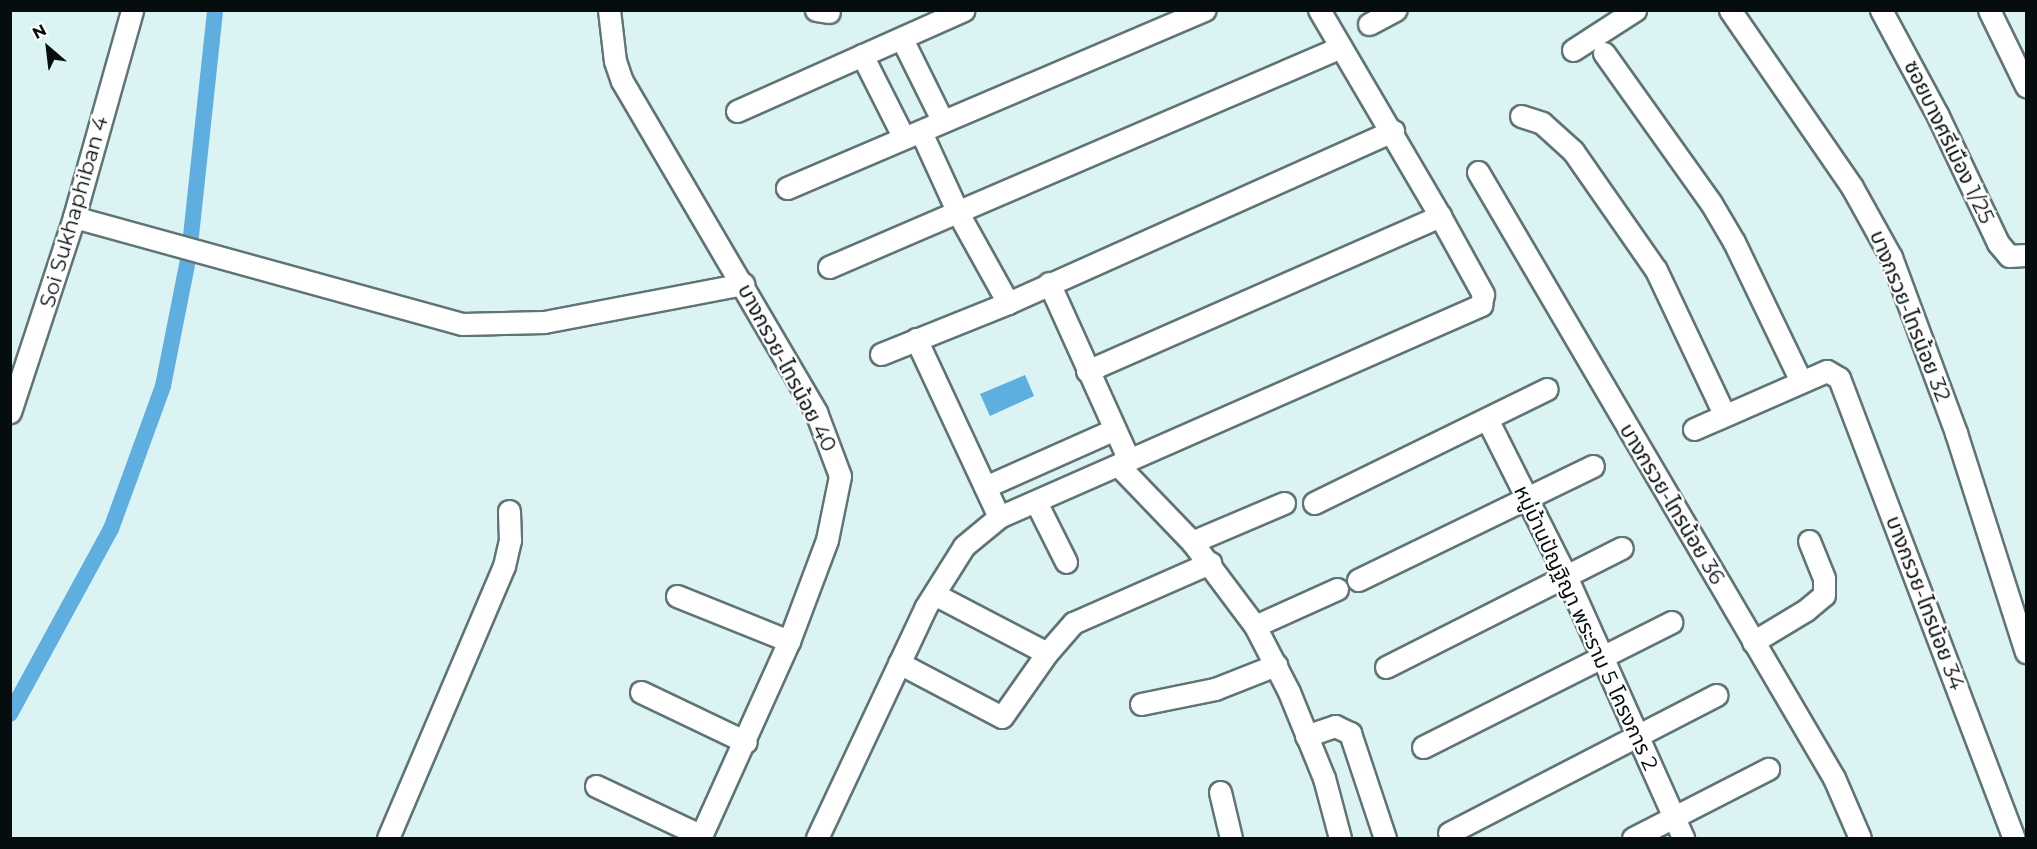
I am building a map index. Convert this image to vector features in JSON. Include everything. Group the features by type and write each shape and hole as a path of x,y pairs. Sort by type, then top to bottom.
{"street":[{"name":"Soi Sukhaphiban 4","path":"10,412 74,217 132,10"},
{"name":"บางกรวย-ไทรน้อย 40","path":"609,10 615,61 622,81 816,412 840,476 827,540 789,641 746,742 701,837"},
{"path":"737,111 964,10"},
{"path":"787,188 1204,10"},
{"path":"817,838 934,594 964,546 999,517 1476,309 1483,294 1394,131 1319,10"},
{"path":"1369,24 1395,10"},
{"name":"บางกรวย-ไทรน้อย 32","path":"1730,10 1852,187 1891,257 1956,433 2026,652"},
{"name":"ซอยบางศรีเมือง 1/25","path":"1881,10 1938,116 1998,243 2008,256 2026,255"},
{"path":"1989,10 2026,85"},
{"path":"1573,50 1624,14"},
{"path":"902,39 942,120"},
{"path":"830,267 1341,46"},
{"path":"1604,53 1717,213 1801,381 1694,429"},
{"path":"862,56 912,134 1008,303"},
{"path":"1521,116 1542,123 1573,151 1650,262 1724,414"},
{"path":"881,354 1008,303 1394,131"},
{"name":"บางกรวย-ไทรน้อย 36","path":"1478,172 1834,778 1860,838"},
{"path":"1087,371 1440,216"},
{"path":"74,217 462,324 544,322 743,284"},
{"path":"1049,283 1115,429 1124,463 1210,563 1255,626 1276,665 1330,797 1340,838"},
{"path":"916,339 999,517"},
{"name":"บางกรวย-ไทรน้อย 34","path":"1801,381 1832,371 1839,378 2014,838"},
{"path":"1314,503 1547,388"},
{"name":"หมู่บ้านปัญฐิญา พระราม 5 โครงการ 2","path":"1487,418 1566,576 1635,738 1683,838"},
{"path":"985,487 1115,429"},
{"path":"1358,580 1593,466"},
{"path":"1036,502 1066,562"},
{"path":"1192,542 1284,503"},
{"path":"388,838 504,566 510,540 509,511"},
{"path":"1753,642 1824,595 1824,578 1809,542"},
{"path":"1386,667 1622,548"},
{"path":"899,663 1002,717 1047,653 1073,623 1088,614 1210,563"},
{"path":"1255,626 1337,589"},
{"path":"934,594 1047,653"},
{"path":"677,596 789,641"},
{"path":"1423,747 1671,622"},
{"path":"1141,704 1215,689 1276,665"},
{"path":"641,692 746,742"},
{"path":"1449,833 1716,695"},
{"path":"1306,736 1335,726 1350,733 1385,838"},
{"path":"1633,838 1768,769"},
{"path":"596,786 701,837"},
{"path":"1220,792 1231,838"}],"water":[{"path":"1025,375 1034,396 990,416 980,394"}],"waterway":[{"path":"191,236 215,10"},
{"path":"10,714 111,529 163,386 188,260"}]}
